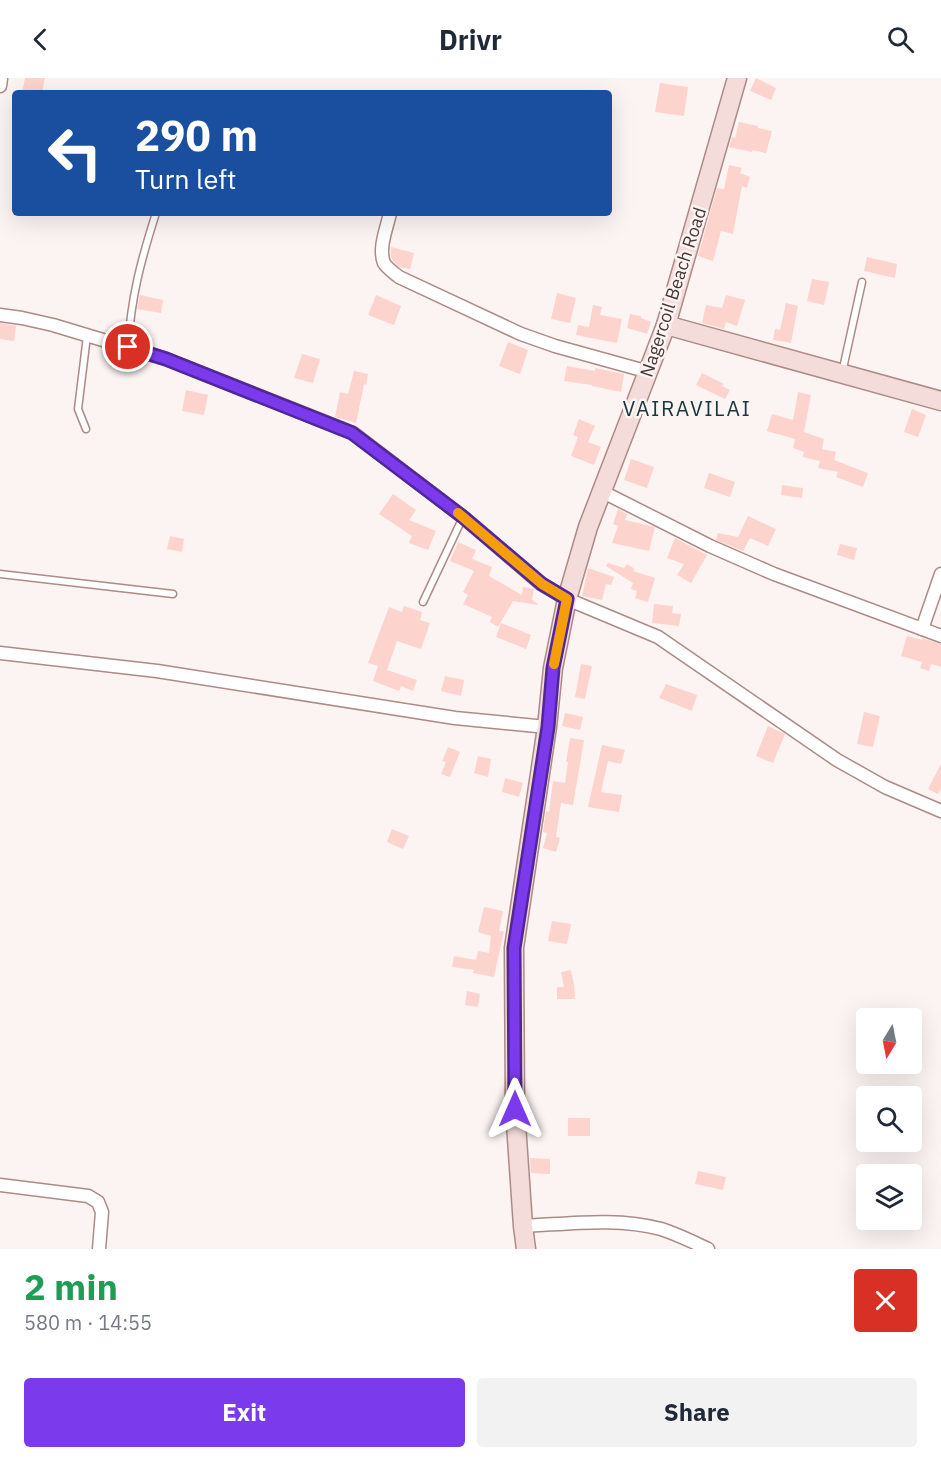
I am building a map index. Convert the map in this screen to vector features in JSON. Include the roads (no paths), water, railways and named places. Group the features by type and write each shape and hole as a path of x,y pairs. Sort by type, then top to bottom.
{"main road":[{"name":"Nagercoil Beach Road","path":"526,1249 515,1109 514,948 548,727 553,668 567,599 588,526 666,325 737,78"},
{"path":"666,325 941,401"}],"street":[{"path":"0,86 1,78"},
{"path":"389,216 382,254 385,265 399,277 521,334 555,346 649,372"},
{"path":"0,315 32,320 166,359 352,433 463,517 542,584 567,599 658,637 837,760 885,787 941,811"},
{"path":"602,491 710,546 774,574 941,636"},
{"path":"922,629 941,574"},
{"path":"0,653 157,671 455,718 548,727"},
{"path":"0,1185 88,1196 98,1202 102,1212 99,1249"},
{"path":"523,1226 601,1222 633,1224 663,1230 693,1246 708,1249"}],"lane":[{"path":"128,347 135,285 155,216"},
{"path":"842,373 862,282"},
{"path":"86,429 78,409 87,335"},
{"path":"423,602 463,517"},
{"path":"0,574 173,594"}],"district":[{"name":"VAIRAVILAI","path":"687,408"}]}
